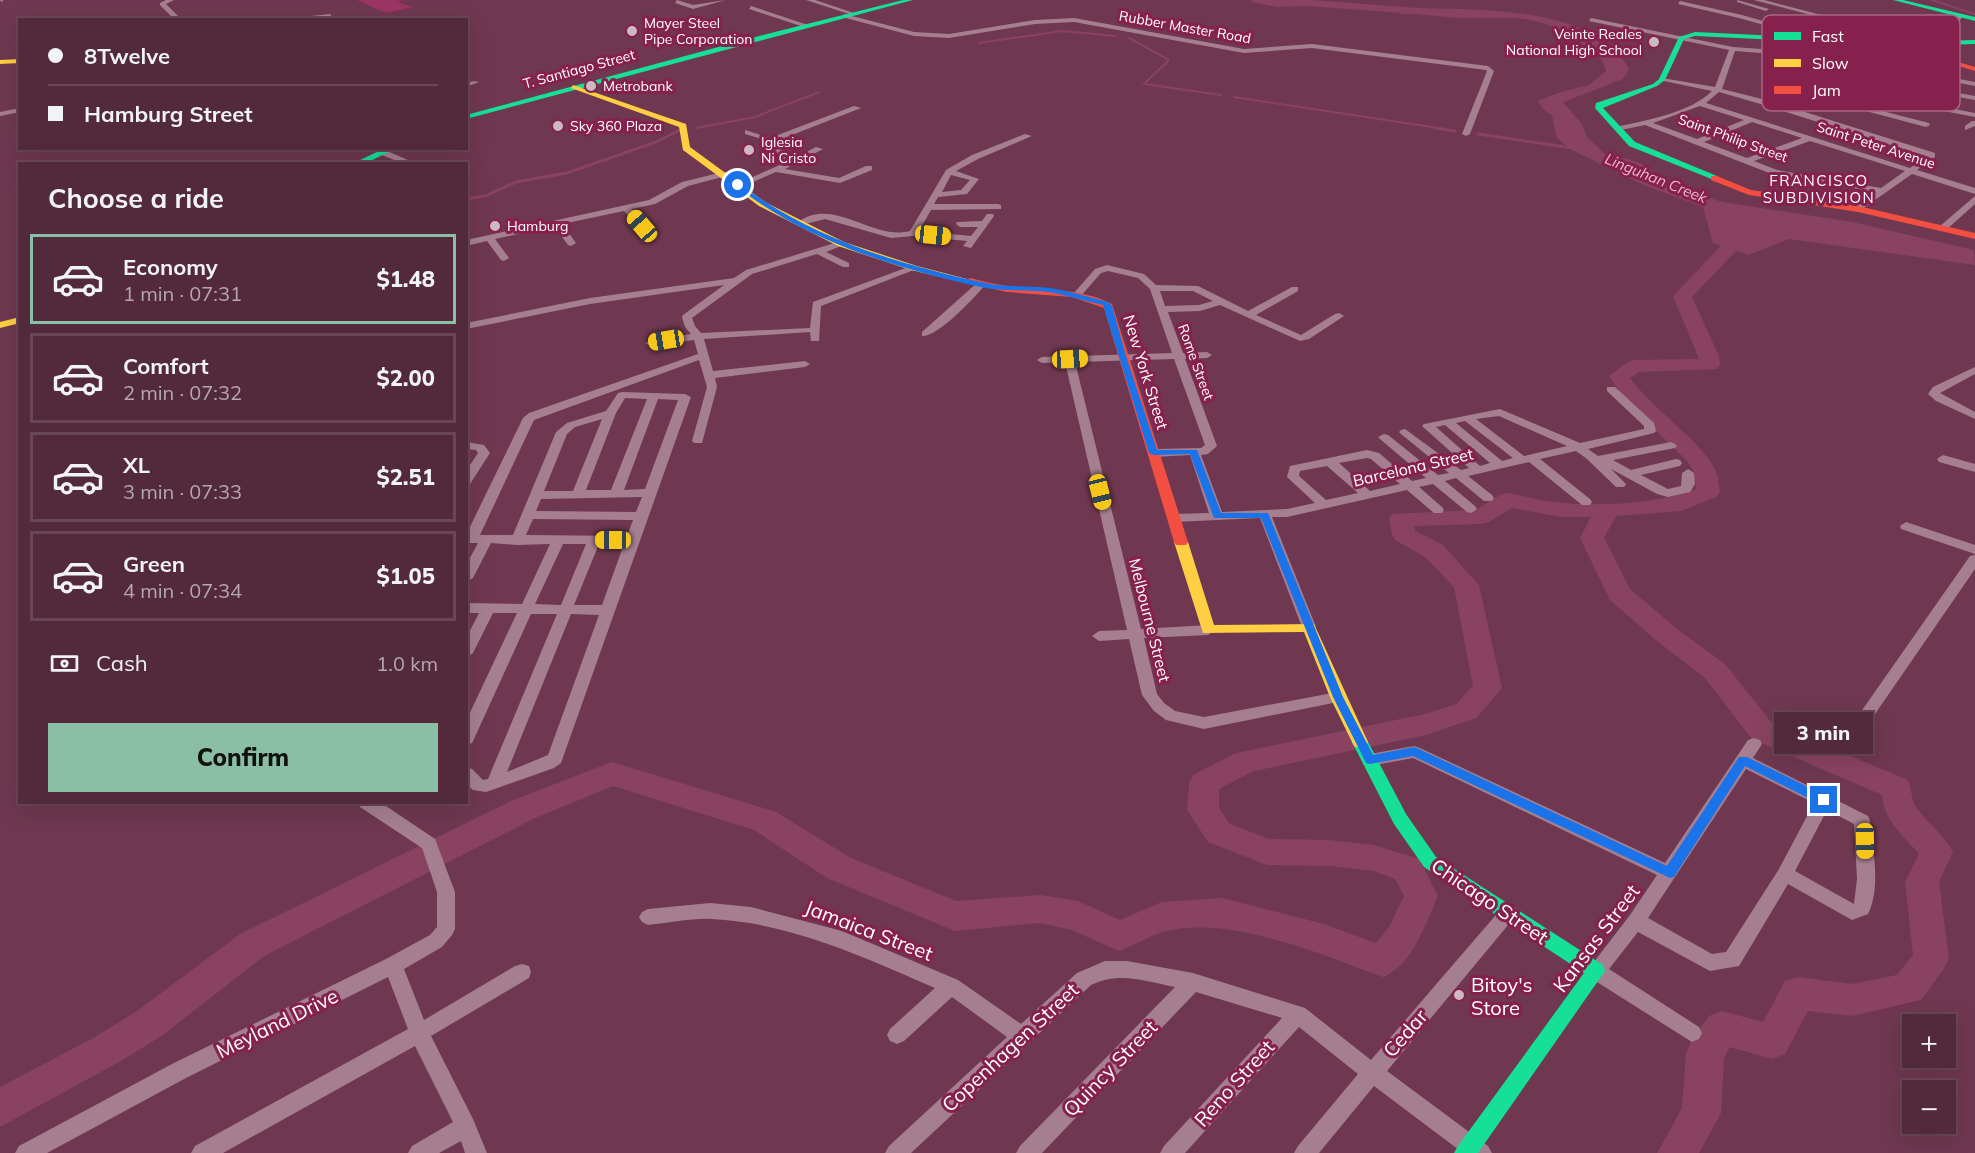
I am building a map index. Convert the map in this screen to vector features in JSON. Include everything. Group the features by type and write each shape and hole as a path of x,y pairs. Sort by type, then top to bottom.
{"street":[{"path":"171,0 162,4 177,18"},
{"path":"699,0 709,3"},
{"path":"677,2 691,7 723,0"},
{"path":"809,0 849,15"},
{"name":"T. Santiago Street","path":"468,118 573,87 910,0"},
{"path":"1732,3 1749,0"},
{"path":"1757,0 1817,15"},
{"path":"1896,0 1975,19"},
{"path":"1680,3 1762,21"},
{"path":"1732,3 1783,15"},
{"path":"1732,3 1770,15"},
{"path":"751,8 807,26"},
{"name":"Rubber Master Road","path":"849,15 914,34 949,36 1035,22 1074,20 1244,51 1312,46 1488,68 1491,71 1466,134"},
{"path":"311,18 330,16"},
{"path":"1591,20 1733,49 1762,50"},
{"path":"1681,38 1704,33 1762,35"},
{"path":"1681,38 1662,80 1655,85 1599,105 1599,108 1632,144 1749,192 1858,209 1975,236"},
{"path":"1960,42 1975,42"},
{"path":"1718,90 1733,49"},
{"path":"0,63 18,61"},
{"path":"1960,64 1975,69"},
{"path":"1662,80 1718,90 1762,103"},
{"path":"1960,81 1975,84"},
{"path":"468,84 476,82"},
{"name":"New York Street","path":"573,87 683,126 686,148 762,204 802,222 841,244 914,268 981,285 1077,295 1101,301 1109,306 1122,356 1175,518 1208,630"},
{"name":"Saint Philip Street","path":"1619,129 1699,103 1718,90"},
{"path":"1960,95 1975,98"},
{"path":"0,106 18,102"},
{"name":"Saint Peter Avenue","path":"1699,103 1975,191"},
{"path":"769,141 857,108"},
{"path":"0,114 18,110"},
{"path":"1789,111 1930,153 1932,156 1858,209"},
{"path":"1873,111 1926,125"},
{"path":"1953,111 1975,115"},
{"path":"1696,142 1753,120"},
{"name":"Saint Philip Street","path":"1644,122 1785,175 1883,191"},
{"path":"748,132 769,141 792,163"},
{"path":"913,233 949,172 975,157 1028,136"},
{"path":"1747,161 1811,138"},
{"path":"738,185 777,170 819,149"},
{"path":"360,162 387,150 409,162"},
{"path":"777,170 840,181 869,168"},
{"path":"949,172 975,179 964,192"},
{"path":"468,243 661,199 674,190 724,176"},
{"path":"802,222 824,215 886,234 913,233 970,243 986,216 983,202 964,192 934,195"},
{"path":"1942,229 1975,199"},
{"path":"927,207 986,216"},
{"path":"960,224 986,216 998,207"},
{"path":"626,208 642,226"},
{"path":"557,224 571,243"},
{"path":"490,238 504,258"},
{"path":"698,441 711,394 710,375 698,336 690,327 687,317 754,270 841,244"},
{"path":"817,251 846,264"},
{"path":"815,339 816,304 914,268"},
{"path":"1077,295 1101,269 1107,268 1141,276 1154,288 1192,288 1303,338 1339,316"},
{"path":"754,270 768,279"},
{"path":"468,326 590,301 736,281"},
{"path":"926,334 981,285"},
{"name":"Rome Street","path":"1154,288 1211,447 1204,451 1194,452"},
{"path":"1248,315 1295,289"},
{"path":"1160,309 1200,308 1219,302"},
{"path":"0,325 18,320"},
{"path":"650,343 698,336 807,330"},
{"path":"632,540 469,539 530,418 540,412 622,390 704,355"},
{"path":"1042,360 1208,355"},
{"name":"Melbourne Street","path":"1070,359 1150,695 1159,707 1172,716 1204,723 1338,697"},
{"path":"710,375 805,364"},
{"path":"1975,370 1937,389 1934,394 1975,416"},
{"name":"Barcelona Street","path":"1175,518 1287,513 1650,430 1650,425 1611,389"},
{"path":"468,775 479,786 548,764 555,759 685,397 653,397 622,390"},
{"path":"578,494 610,413 622,390"},
{"path":"616,494 653,397"},
{"path":"1477,469 1428,428 1430,425 1500,412 1576,446 1620,484"},
{"path":"518,541 562,432 571,425 610,413"},
{"path":"1466,417 1586,502"},
{"path":"1447,421 1498,464"},
{"path":"1405,432 1488,498"},
{"path":"1384,437 1471,509"},
{"path":"468,445 483,448 484,453 470,470"},
{"path":"1604,460 1671,446"},
{"path":"1154,453 1194,452 1217,516"},
{"path":"1323,504 1293,477 1294,469 1372,454 1438,510"},
{"path":"1590,456 1604,460 1668,492 1686,489 1689,484 1688,473"},
{"path":"1943,459 1975,468"},
{"path":"1329,461 1366,494"},
{"path":"1630,474 1676,463"},
{"path":"536,495 649,494"},
{"path":"528,515 641,516"},
{"name":"Chicago Street","path":"1265,515 1338,697 1409,837 1430,862 1692,1034"},
{"path":"1906,526 1975,550"},
{"path":"468,574 487,540"},
{"path":"495,782 594,540"},
{"path":"468,735 558,541"},
{"path":"1870,710 1975,559"},
{"path":"468,609 608,610"},
{"path":"468,649 488,609"},
{"path":"1099,636 1309,627"},
{"name":"Kansas Street","path":"1472,1150 1596,971 1670,873 1754,744"},
{"path":"1367,754 1414,752 1670,873"},
{"path":"1743,760 1862,821 1866,879 1862,909 1852,912 1785,874"},
{"path":"1636,921 1710,963 1732,960 1785,874 1824,800"},
{"name":"Meyland Drive","path":"27,1153 179,1071 393,965 436,941 446,929 446,892 429,844 369,804"},
{"name":"Jamaica Street","path":"648,917 710,911 751,915 786,922 836,937 951,986 1022,1036"},
{"name":"Cedar","path":"1305,1153 1371,1072 1507,914"},
{"path":"393,965 418,1033 466,1126 476,1153"},
{"name":"Copenhagen Street","path":"896,1153 1084,979 1105,969 1127,969 1193,982 1298,1014 1472,1150"},
{"path":"202,1153 418,1033 522,972"},
{"name":"Quincy Street","path":"1027,1153 1193,982"},
{"path":"897,1035 921,1016 951,986"},
{"name":"Reno Street","path":"1171,1153 1298,1014"},
{"path":"419,1153 466,1126"}],"shaded area":[{"path":"357,0 403,0 397,2 413,7 386,13"}],"water":[{"path":"1398,9 1461,9 1527,14 1559,21 1588,32 1612,48 1629,69 1623,79 1563,102 1581,123 1587,137 1606,155 1642,164 1664,179 1722,202 1852,222 1974,250 1975,265 1789,239 1748,255 1713,243 1703,207 1644,185 1572,150 1557,138 1552,115 1544,110 1538,101 1589,85 1606,71 1602,61 1593,51 1563,32 1535,21 1400,14"}],"waterway":[{"name":"Linguhan Creek","path":"1256,0 1277,4 1306,3 1432,12"},
{"path":"1932,0 1975,14"},
{"path":"979,43 1062,31 1116,36"},
{"path":"1129,38 1169,60 1144,84 1221,95"},
{"path":"696,128 755,117 819,92"},
{"path":"1234,97 1445,129"},
{"path":"1435,128 1455,131"},
{"path":"468,199 485,196 516,182 567,173 656,142 680,130"},
{"path":"1478,134 1573,148"},
{"path":"1607,510 1681,504 1708,492 1705,472 1695,457 1632,396 1619,376 1635,366 1710,365 1709,356 1682,296 1728,249 1757,230"},
{"path":"0,1108 108,1049 150,1023 252,945 524,809 612,774 765,821 839,868 955,916 1040,909 1078,916 1119,936 1162,917 1222,913 1324,939 1383,961 1401,938 1421,896 1407,869 1374,858 1329,853 1267,852 1219,833 1203,810 1204,783 1247,761 1426,724 1466,711 1488,688 1466,585 1434,551 1404,535 1401,519 1481,517 1508,500 1562,510 1607,510"},
{"path":"1607,510 1592,538 1619,594 1667,635 1715,671 1762,731 1897,788 1899,809 1937,852 1922,882 1931,959 1908,989 1852,1000 1798,993 1772,1042 1722,1028 1705,1053 1701,1113 1677,1153"}],"traffic: fast":[{"path":"468,116 765,36 910,0"},
{"path":"1896,0 1958,15"},
{"path":"1960,15 1975,19"},
{"path":"1714,178 1632,144 1599,108 1599,105 1655,85 1662,80 1681,38 1695,34 1762,37"},
{"path":"1960,42 1975,42"},
{"path":"361,162 388,150"},
{"path":"1360,742 1400,819 1430,862 1596,971 1465,1153"}],"traffic: slow":[{"path":"0,62 18,61"},
{"path":"573,87 683,126 686,148 762,204 841,244 914,268 970,281"},
{"path":"0,325 18,320"},
{"path":"1181,542 1208,630 1309,627 1338,697 1360,742"}],"traffic: jam":[{"path":"1960,65 1975,69"},
{"path":"1714,178 1749,192 1858,209 1975,236"},
{"path":"970,281 1007,289 1085,296 1109,306 1181,542"}],"place":[{"name":"Mayer Steel Pipe Corporation","path":"632,31"},
{"name":"Veinte Reales National High School","path":"1654,42"},
{"name":"Metrobank","path":"591,86"},
{"name":"Sky 360 Plaza","path":"558,126"},
{"name":"Iglesia Ni Cristo","path":"749,150"},
{"name":"Hamburg","path":"495,226"},
{"name":"Bitoy's Store","path":"1459,995"}],"district":[{"name":"FRANCISCO SUBDIVISION","path":"1819,188"}],"route":[{"path":"738,185 762,204 802,222 841,244 874,256 981,285 1009,289 1049,290 1106,303 1109,306 1122,356 1154,453 1194,452 1217,516 1265,515 1338,697 1370,760 1414,752 1670,873 1743,760 1824,800"}]}
